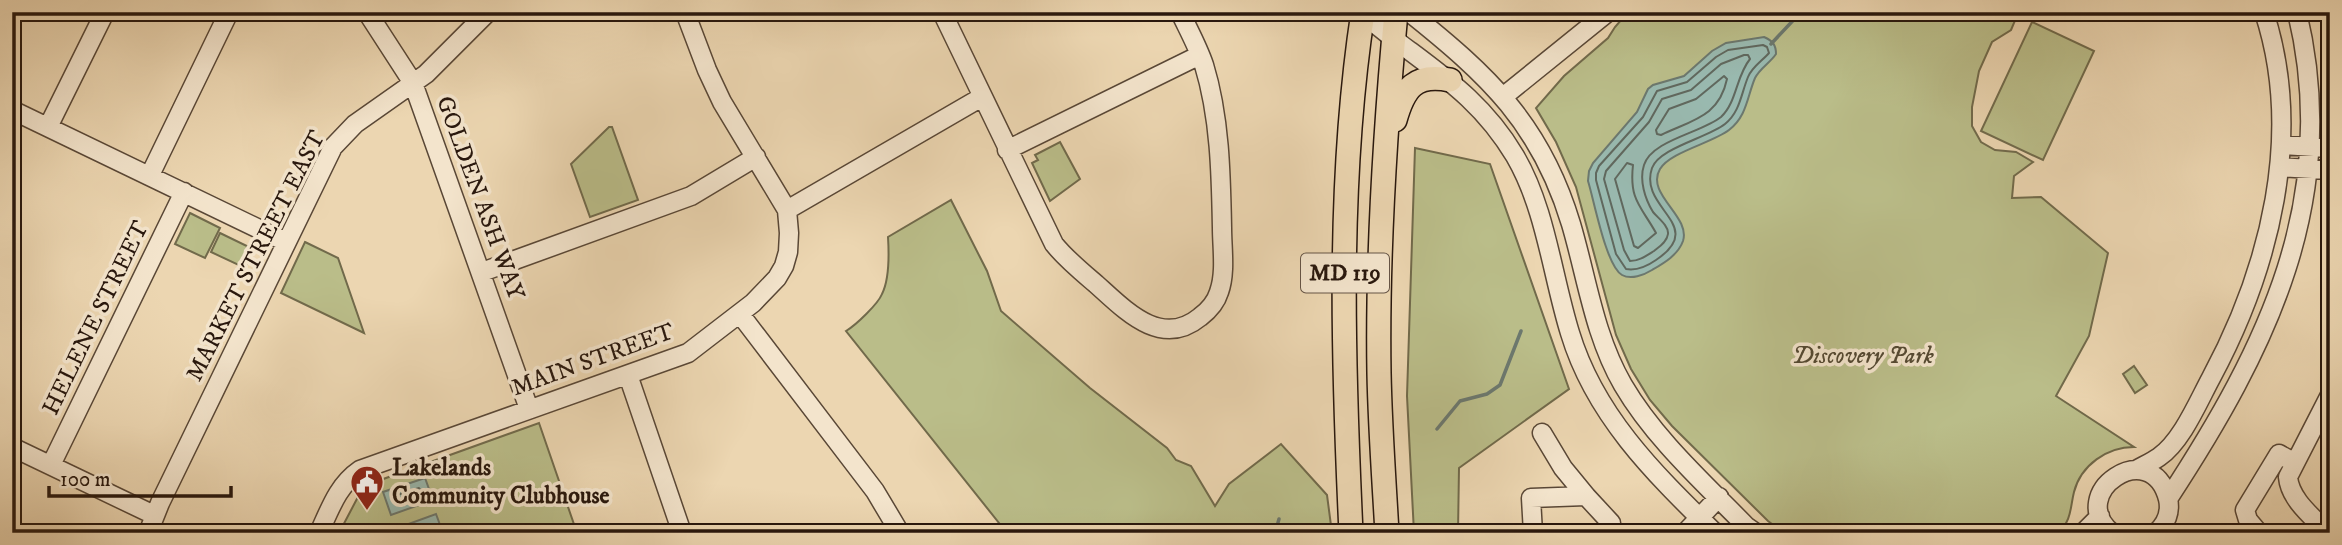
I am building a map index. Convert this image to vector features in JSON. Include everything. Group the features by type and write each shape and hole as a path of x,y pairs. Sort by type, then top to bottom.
{"main road":[{"name":"MD 119","path":"1387,533 1379,374 1384,178 1396,12"},
{"name":"MD 119","path":"1351,533 1344,323 1350,142 1362,13"},
{"path":"1384,178 1394,120 1402,96 1411,86 1422,80 1436,77 1450,80"}],"street":[{"path":"48,127 105,12"},
{"path":"150,175 229,12"},
{"name":"GOLDEN ASH WAY","path":"367,12 413,83 530,409"},
{"name":"MARKET STREET EAST","path":"148,533 154,515 286,242 338,141 355,124 426,74 488,12"},
{"path":"685,12 722,102 787,210 982,97"},
{"path":"942,12 1052,240 1073,264 1126,311 1145,324 1170,329 1190,324 1204,314 1216,300 1222,276 1219,154 1208,82 1200,55 1180,12"},
{"path":"1409,12 1462,55 1504,96 1532,134 1551,169 1571,223 1597,324 1623,385 1660,436 1755,533"},
{"path":"1504,96 1608,12"},
{"path":"2136,470 2161,456 2183,429 2227,349 2258,271 2271,218 2281,145 2278,78 2264,12"},
{"path":"2168,499 2234,394 2260,343 2288,275 2303,220 2311,147 2311,87 2297,12"},
{"path":"1362,13 1450,80 1497,128 1519,164 1538,214 1570,334 1596,395 1631,446 1716,533"},
{"path":"1007,150 1200,55"},
{"path":"12,110 286,242"},
{"path":"2281,145 2330,148"},
{"path":"482,272 691,196 756,158"},
{"path":"2279,167 2330,170"},
{"name":"HELENE STREET","path":"51,465 184,192"},
{"name":"MAIN STREET","path":"319,533 337,494 347,479 360,470 688,353 767,290 784,266 789,233 787,210"},
{"path":"740,314 875,491 900,533"},
{"path":"628,375 680,532"},
{"path":"2328,533 2289,488 2288,477 2330,395"},
{"path":"1542,433 1563,468 1611,523 1611,533"},
{"path":"12,447 154,515"},
{"path":"2259,533 2248,520 2245,510 2279,454 2295,463"},
{"path":"2112,533 2100,516 2100,497 2103,488 2124,471 2136,470 2158,479 2165,489 2170,505 2166,528"},
{"path":"1532,533 1531,498 1586,496"},
{"path":"1685,533 1719,497"},
{"path":"2083,533 2100,516"}],"green space":[{"name":"Discovery Park","path":"1628,12 2023,12 2016,18 2011,30 1992,42 1979,71 1972,107 1972,126 1981,142 1995,150 2016,152 2033,162 2014,176 2012,198 2041,197 2108,253 2089,336 2056,396 2134,447 2114,450 2096,459 2089,466 2077,482 2068,519 2058,533 1784,533 1768,521 1672,426 1650,400 1631,369 1616,335 1576,187 1556,142 1536,108 1564,76 1608,38"},
{"path":"2032,22 2094,51 2043,160 1981,131"},
{"path":"612,127 638,200 590,217 571,164"},
{"path":"1060,142 1080,179 1050,201 1032,163 1038,160 1035,155"},
{"path":"1415,148 1490,164 1569,389 1459,468 1458,533 1414,533 1407,396"},
{"path":"951,200 987,271 1001,311 1090,388 1167,448 1176,460 1191,466 1215,506 1229,484 1281,444 1327,495 1332,533 1007,533 846,331 866,314 882,294 887,274 888,237"},
{"path":"190,213 220,228 205,258 175,244"},
{"path":"220,233 253,249 245,268 211,252"},
{"path":"305,242 338,258 364,333 281,293"},
{"path":"2134,366 2147,385 2135,393 2123,374"},
{"path":"539,423 577,533 339,533 359,495 375,482"}],"water":[{"path":"1764,37 1773,44 1776,54 1755,78 1740,119 1722,135 1682,153 1660,169 1658,187 1681,223 1684,232 1681,246 1670,258 1649,272 1633,277 1622,275 1611,259 1597,217 1588,181 1593,163 1637,112 1648,89 1653,85 1684,76 1712,51 1726,43"},
{"path":"425,478 433,500 391,515 383,492"},
{"path":"436,514 443,533 392,533 392,530"}],"waterway":[{"path":"1771,44 1801,12"},
{"path":"1437,429 1460,401 1487,394 1500,385 1521,331"},
{"path":"1275,533 1279,519"}],"place":[{"name":"Lakelands Community Clubhouse","path":"367,512"}]}
